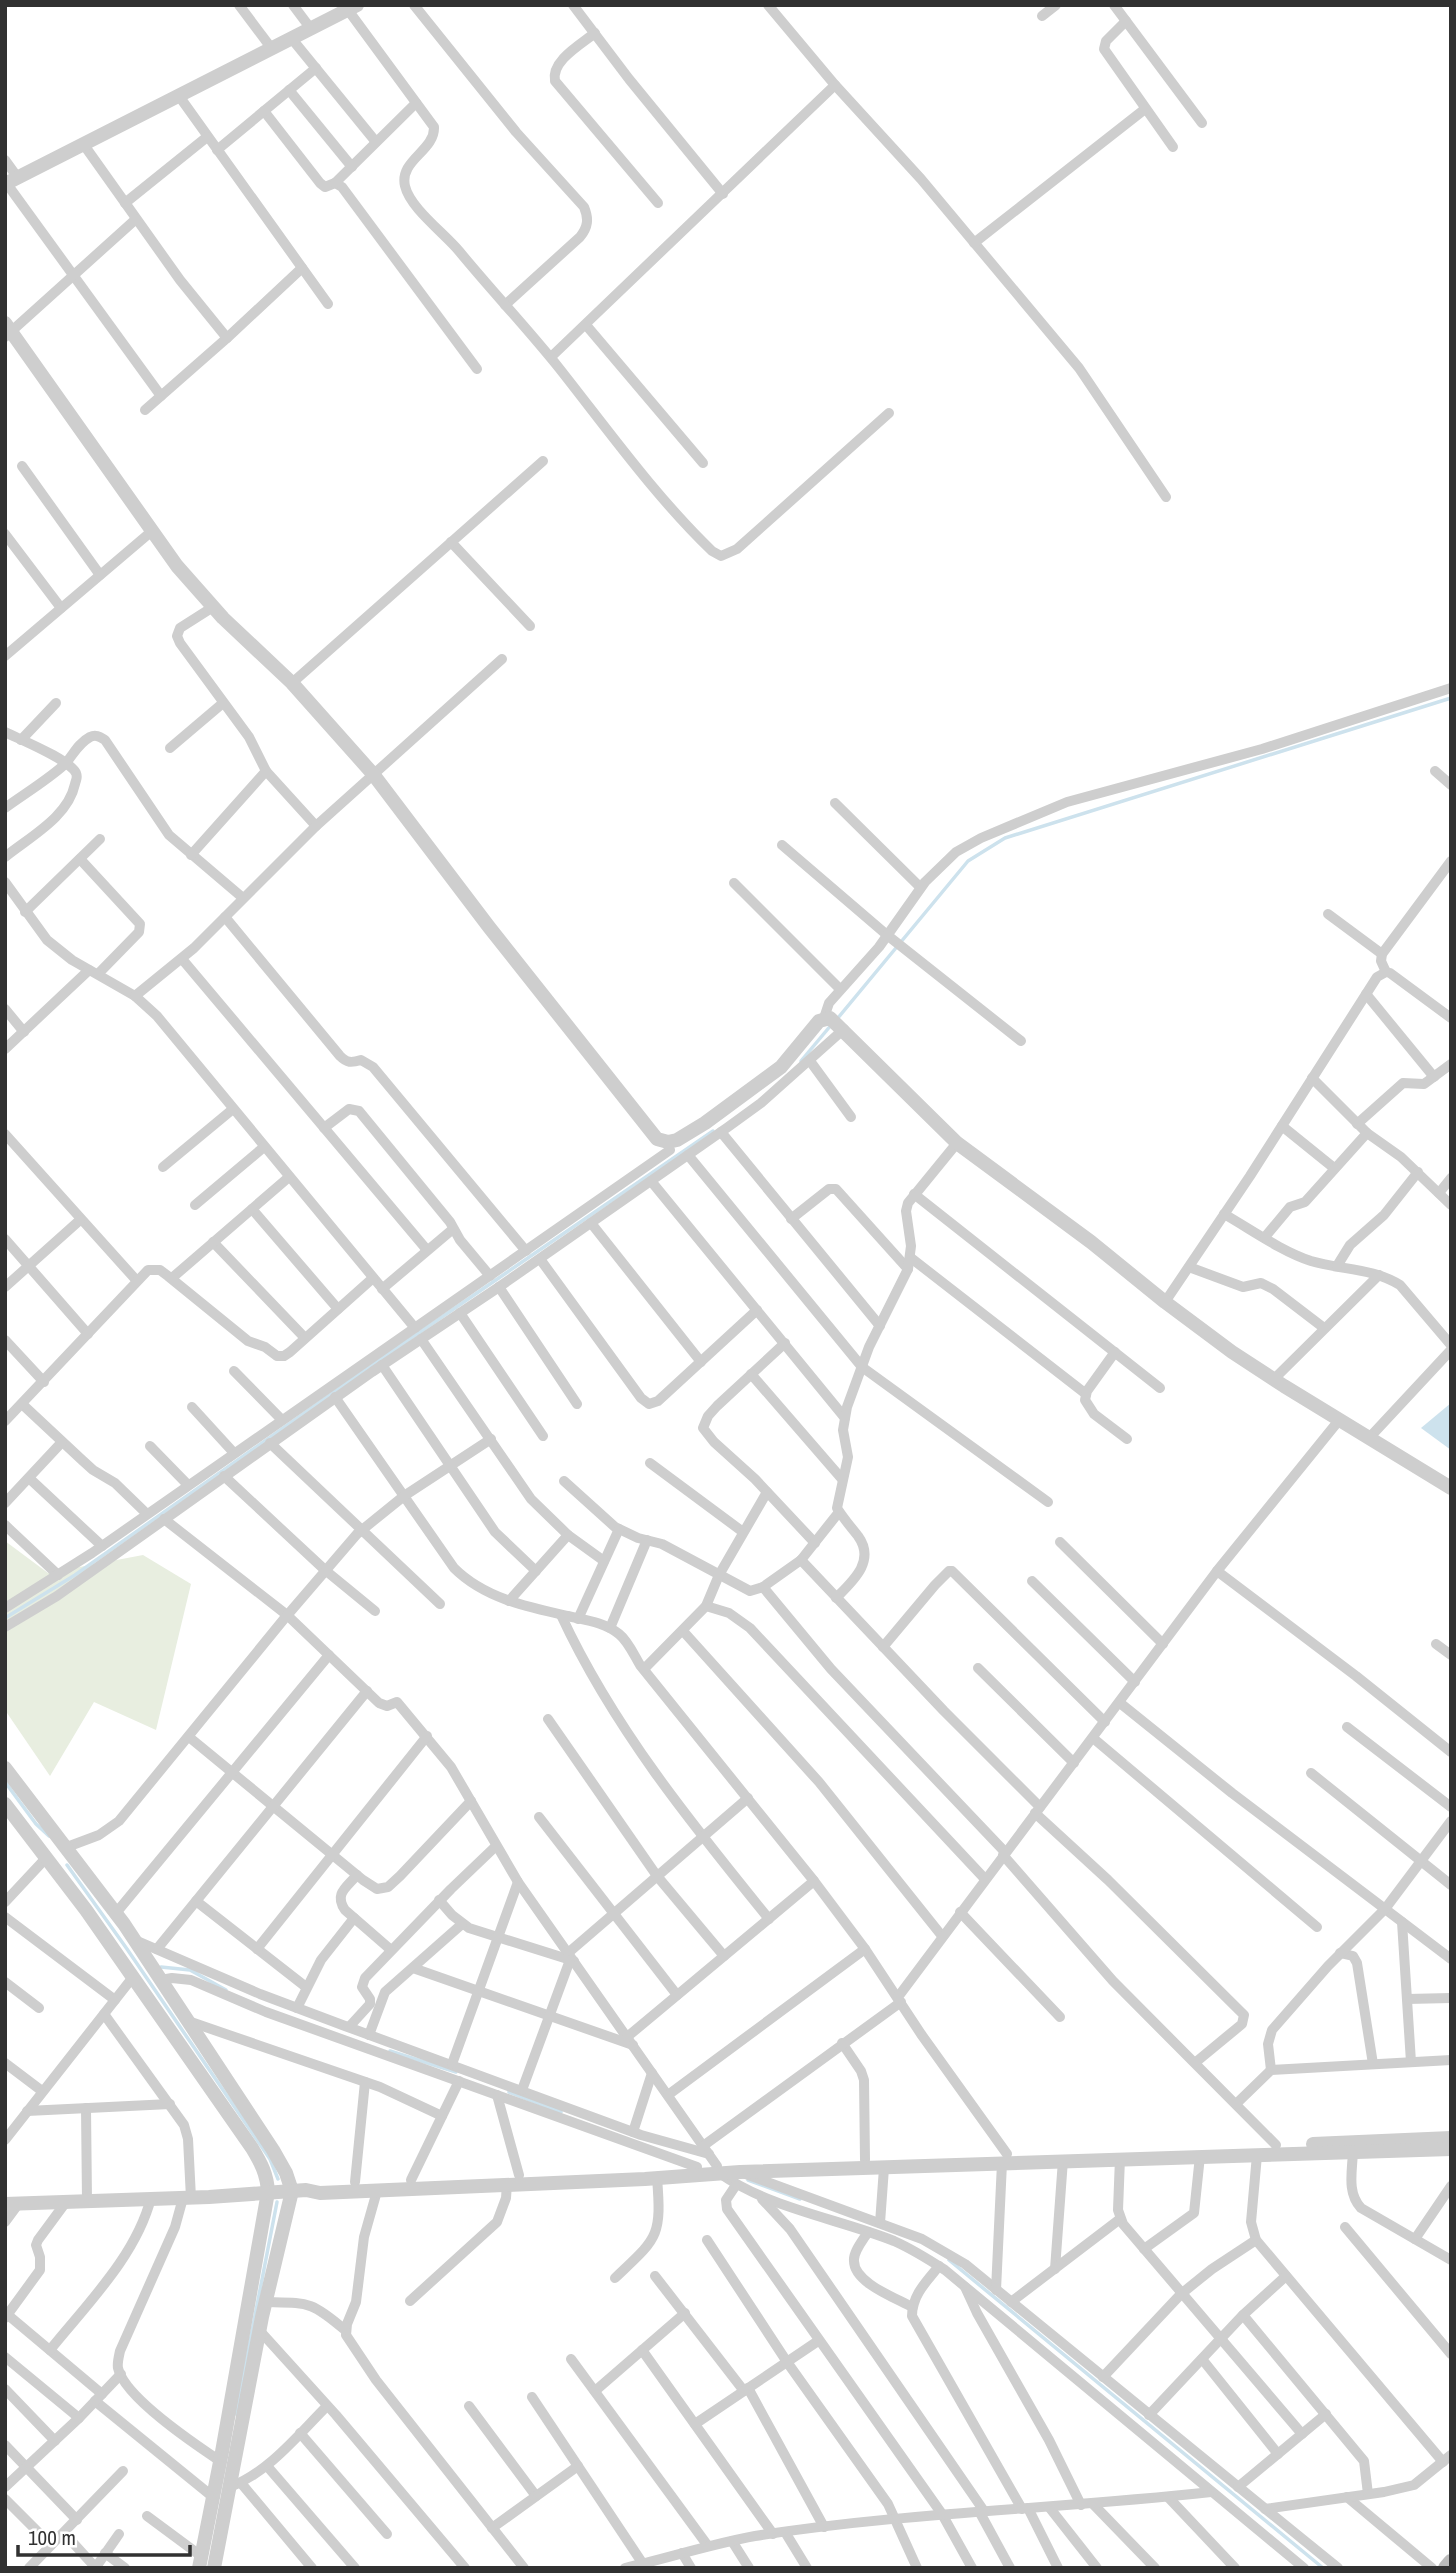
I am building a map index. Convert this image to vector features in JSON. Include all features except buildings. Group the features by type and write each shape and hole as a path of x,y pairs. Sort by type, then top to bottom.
{"main road":[{"path":"1446,2568 1451,2562"}],"street":[{"path":"239,5 272,49"},
{"path":"293,5 311,29"},
{"path":"414,5 516,132 584,207 587,215 586,229 580,237 505,304"},
{"path":"573,5 723,194"},
{"path":"768,5 1079,368 1166,497"},
{"path":"1042,16 1056,5"},
{"path":"1114,5 1202,122"},
{"path":"10,182 353,8 434,127 435,131 428,144 404,176 406,190 551,357 654,488 712,551 721,556 737,549 889,413"},
{"path":"1126,21 1106,41 1104,49 1173,147"},
{"path":"594,33 557,65 553,74 555,81 659,203"},
{"path":"292,39 376,142"},
{"path":"217,150 316,68"},
{"path":"551,357 835,85"},
{"path":"289,90 352,167"},
{"path":"179,96 328,304"},
{"path":"264,111 325,187 335,183 416,103"},
{"path":"974,243 1145,108"},
{"path":"125,203 207,136"},
{"path":"84,145 180,280 227,338"},
{"path":"5,160 10,182 161,396"},
{"path":"335,183 342,187 477,369"},
{"path":"136,219 8,331 177,566 213,607 292,683 373,774 647,1128 672,1153 688,1155 761,1103 810,1061 835,1023"},
{"path":"145,410 302,268"},
{"path":"586,325 703,463"},
{"path":"292,683 543,461"},
{"path":"22,466 100,575"},
{"path":"5,639 9,652 152,531"},
{"path":"5,534 61,608"},
{"path":"451,542 530,626"},
{"path":"213,607 180,628 177,636 249,737 266,771 316,826"},
{"path":"135,996 182,959 316,826 502,659"},
{"path":"1451,688 1262,749 1067,802 981,838 956,852 920,887 894,941 840,989 830,1003 835,1023 957,1143 1091,1242 1232,1352 1451,1488"},
{"path":"21,740 56,703"},
{"path":"170,748 223,703"},
{"path":"5,732 65,764 73,770 76,778 69,804 5,857"},
{"path":"5,808 65,764 89,738 96,736 105,740 169,835 243,898"},
{"path":"191,855 266,771"},
{"path":"1435,771 1451,785"},
{"path":"835,803 920,887"},
{"path":"25,912 100,839"},
{"path":"782,845 894,941 1021,1041"},
{"path":"5,1049 138,932 141,924 80,859"},
{"path":"1451,861 1382,954 1381,961 1386,972 1451,1018"},
{"path":"5,882 47,940 72,960 135,996 156,1016 418,1334 531,1499 568,1535 604,1561"},
{"path":"734,883 840,989"},
{"path":"1328,914 1382,954"},
{"path":"225,917 340,1056 346,1062 361,1060 373,1067 526,1251"},
{"path":"182,959 427,1250"},
{"path":"1165,1302 1377,977 1386,972"},
{"path":"1366,994 1434,1077"},
{"path":"5,1009 24,1032"},
{"path":"5,1608 102,1546 281,1419 418,1334 460,1313 651,1181 672,1153 677,1140 705,1123 781,1067 819,1021 835,1023"},
{"path":"810,1061 851,1117"},
{"path":"1357,1124 1404,1083 1424,1084 1451,1064"},
{"path":"1312,1078 1357,1124 1418,1172 1451,1205"},
{"path":"163,1167 233,1109"},
{"path":"324,1128 349,1110 359,1111 490,1276"},
{"path":"1282,1126 1334,1168"},
{"path":"721,1132 880,1326"},
{"path":"1265,1237 1284,1212 1305,1202 1367,1133"},
{"path":"5,1134 137,1281"},
{"path":"836,1598 854,1580 866,1558 862,1542 839,1512 837,1501 848,1453 843,1437 845,1418 862,1367 909,1264 906,1211 914,1194 957,1143"},
{"path":"195,1205 264,1147"},
{"path":"5,1627 57,1596 382,1365 490,1276 672,1153"},
{"path":"688,1155 862,1367 1048,1503"},
{"path":"1337,1266 1350,1245 1384,1215 1418,1172"},
{"path":"172,1278 289,1177"},
{"path":"1438,1193 1451,1178"},
{"path":"651,1181 845,1418"},
{"path":"791,1219 829,1189 836,1189 909,1264 1086,1394"},
{"path":"914,1194 1160,1388"},
{"path":"252,1209 338,1309"},
{"path":"1224,1214 1304,1258 1379,1275 1400,1285 1451,1347 1370,1437"},
{"path":"5,1287 80,1220"},
{"path":"591,1223 701,1362"},
{"path":"382,1289 453,1229"},
{"path":"5,1240 88,1334"},
{"path":"213,1242 305,1338"},
{"path":"540,1259 645,1402 654,1404 658,1401 757,1310"},
{"path":"1189,1267 1243,1287 1261,1283 1324,1328"},
{"path":"5,1421 148,1270 154,1268 172,1278 248,1342 265,1347 277,1356 284,1356 373,1278"},
{"path":"1274,1379 1379,1275"},
{"path":"499,1287 577,1404"},
{"path":"460,1313 543,1436"},
{"path":"5,1340 44,1382"},
{"path":"785,1343 708,1416 703,1428 815,1544"},
{"path":"1115,1352 1086,1394 1085,1400 1090,1410 1128,1439"},
{"path":"382,1365 495,1532 536,1571"},
{"path":"234,1371 281,1419"},
{"path":"751,1374 842,1479"},
{"path":"335,1397 454,1568 473,1583 509,1601 610,1628 622,1636 644,1669 865,1949 1004,2159 996,2290"},
{"path":"22,1404 93,1470 116,1483 147,1514"},
{"path":"192,1407 234,1453"},
{"path":"5,2222 12,2204 187,2198 299,2190 319,2185 355,2182 697,2167 712,2160 842,2043 900,1999 942,1936 1217,1571 1340,1419"},
{"path":"67,1847 99,1836 118,1821 287,1615 362,1529 404,1496 491,1439"},
{"path":"5,1503 62,1442"},
{"path":"271,1443 440,1604"},
{"path":"150,1446 188,1485"},
{"path":"650,1463 743,1532"},
{"path":"224,1476 325,1570 375,1611"},
{"path":"29,1478 102,1546"},
{"path":"565,1481 619,1529 662,1544 750,1591 763,1587 801,1560 839,1512"},
{"path":"644,1669 706,1606 719,1575 767,1492"},
{"path":"163,1519 287,1615 383,1706 397,1702 427,1736 451,1767 518,1882 712,2160"},
{"path":"5,1525 58,1574"},
{"path":"578,1619 619,1529"},
{"path":"509,1601 568,1535"},
{"path":"610,1628 648,1541"},
{"path":"1060,1542 1163,1644"},
{"path":"801,1560 1038,1810 1244,2015 1242,2024 1196,2062"},
{"path":"883,1647 943,1575 952,1571 1105,1721"},
{"path":"1217,1571 1451,1752"},
{"path":"1032,1581 1135,1682"},
{"path":"763,1587 831,1669 1004,1854 1113,1980 1276,2145"},
{"path":"706,1606 729,1613 750,1628 985,1879"},
{"path":"561,1615 576,1647 636,1746 702,1837 769,1919"},
{"path":"683,1631 819,1782 942,1936"},
{"path":"1436,1644 1451,1655"},
{"path":"116,1913 329,1655"},
{"path":"978,1668 1074,1763"},
{"path":"157,1949 367,1691"},
{"path":"1120,1703 1232,1793 1451,1959"},
{"path":"548,1719 657,1876 724,1956"},
{"path":"1347,1727 1451,1807"},
{"path":"257,1949 427,1736"},
{"path":"188,1737 377,1889 388,1886 471,1801"},
{"path":"1093,1738 1317,1927"},
{"path":"5,1768 135,1940 299,2190 320,2193 657,2178 712,2160 1063,2160 1451,2149"},
{"path":"1311,1773 1451,1885"},
{"path":"522,2090 571,1958 614,1914 748,1798"},
{"path":"5,1804 47,1857 264,2168 268,2192 200,2562 147,2516"},
{"path":"539,1817 677,1994"},
{"path":"1271,2070 1268,2044 1272,2030 1340,1954 1385,1909 1451,1821"},
{"path":"349,2027 370,2004 370,1999 362,1987 365,1978 439,1900 496,1846"},
{"path":"7,1897 47,1857"},
{"path":"357,1875 339,1898 345,1910 391,1950"},
{"path":"630,2041 677,1994 814,1881"},
{"path":"452,2064 518,1882"},
{"path":"439,1900 462,1924 571,1958"},
{"path":"195,1901 306,1987"},
{"path":"960,1912 1060,2017"},
{"path":"5,1917 115,2000"},
{"path":"297,2008 328,1948 354,1918"},
{"path":"1402,1922 1411,2062"},
{"path":"369,2035 382,1997 462,1924"},
{"path":"135,1940 297,2008 712,2160 738,2178 776,2212 790,2229 981,2511 1010,2568"},
{"path":"668,2095 865,1949"},
{"path":"1340,1954 1353,1956 1357,1963 1373,2064"},
{"path":"413,1968 549,2017 630,2041"},
{"path":"5,2140 133,1978"},
{"path":"161,1980 191,1980 266,2012 697,2167"},
{"path":"5,1982 40,2008"},
{"path":"1407,1999 1451,1998"},
{"path":"104,2014 170,2104 187,2132 187,2198 120,2351 118,2368 131,2389 162,2420 188,2441 220,2461"},
{"path":"188,2021 365,2082 442,2116"},
{"path":"842,2043 864,2080 865,2160"},
{"path":"1236,2104 1271,2070 1451,2060"},
{"path":"5,2063 42,2091"},
{"path":"633,2132 652,2073"},
{"path":"411,2180 459,2081"},
{"path":"355,2182 365,2082"},
{"path":"497,2095 519,2175"},
{"path":"27,2111 170,2104"},
{"path":"86,2108 87,2201"},
{"path":"738,2178 1004,2159 1451,2138"},
{"path":"1353,2152 1354,2201 1361,2208 1451,2260"},
{"path":"1257,2155 1251,2213 1255,2240 1447,2459 1414,2486 1265,2509"},
{"path":"1144,2249 1194,2213 1200,2156"},
{"path":"1119,2158 1120,2219 1302,2434"},
{"path":"1055,2269 1063,2160"},
{"path":"880,2223 884,2168"},
{"path":"615,2278 655,2237 659,2216 657,2178"},
{"path":"738,2178 758,2180 880,2223 945,2251 965,2264 1338,2568"},
{"path":"738,2178 726,2200 727,2209 942,2514 972,2568"},
{"path":"410,2301 496,2222 506,2198 507,2184"},
{"path":"1415,2239 1447,2196 1451,2186"},
{"path":"214,2568 235,2485 266,2302 299,2190"},
{"path":"377,2190 364,2237 356,2302 345,2329 348,2341 524,2568"},
{"path":"757,2195 868,2232 921,2253 964,2284 1304,2568"},
{"path":"50,2350 112,2273 141,2229 151,2198"},
{"path":"66,2202 37,2240 40,2270 6,2316 50,2350 98,2398 213,2497"},
{"path":"1011,2302 1120,2219"},
{"path":"1345,2227 1451,2354"},
{"path":"868,2232 853,2262 857,2271 865,2282 912,2307"},
{"path":"707,2240 787,2362 881,2495 916,2568"},
{"path":"1103,2377 1181,2294 1255,2240"},
{"path":"939,2266 917,2294 912,2316 1058,2568"},
{"path":"655,2276 746,2390 824,2527"},
{"path":"1149,2415 1244,2315 1286,2276"},
{"path":"964,2284 977,2313 1087,2505 1155,2568"},
{"path":"266,2302 307,2303 323,2311 345,2329"},
{"path":"594,2391 685,2314"},
{"path":"1244,2315 1364,2461 1368,2494"},
{"path":"260,2332 465,2568"},
{"path":"695,2424 818,2341"},
{"path":"642,2350 773,2534"},
{"path":"5,2357 79,2418"},
{"path":"571,2359 708,2546"},
{"path":"1202,2359 1278,2454"},
{"path":"23,2371 5,2389 55,2441"},
{"path":"5,2487 79,2418 121,2374"},
{"path":"532,2396 578,2466 634,2566 732,2540 894,2518 1087,2505 1211,2493"},
{"path":"235,2485 267,2466 327,2406"},
{"path":"469,2406 536,2496"},
{"path":"1238,2487 1326,2414"},
{"path":"300,2433 387,2534"},
{"path":"5,2445 77,2520"},
{"path":"267,2466 355,2568"},
{"path":"492,2528 578,2466"},
{"path":"29,2568 123,2470"},
{"path":"235,2485 312,2568"},
{"path":"1168,2497 1235,2568"},
{"path":"1347,2497 1432,2568"},
{"path":"5,2499 51,2545"},
{"path":"1049,2507 1097,2568"},
{"path":"785,2532 807,2568"},
{"path":"64,2533 96,2567 119,2533"},
{"path":"732,2540 749,2568"},
{"path":"105,2553 125,2568"},
{"path":"682,2553 691,2568"},
{"path":"1285,2568 1294,2560"}],"shaded area":[{"path":"5,1541 48,1573 143,1555 191,1584 156,1730 94,1702 50,1776 5,1710"}],"water":[{"path":"1451,1403 1451,1450 1421,1428"}],"waterway":[{"path":"837,1019 968,861 1005,838 1451,698"},
{"path":"801,1061 832,1024"},
{"path":"5,1618 75,1575 385,1356 713,1131"},
{"path":"5,1782 36,1824 49,1836"},
{"path":"67,1865 270,2159 278,2179"},
{"path":"161,1967 190,1970 226,1990"},
{"path":"390,2051 456,2072"},
{"path":"509,2092 561,2112"},
{"path":"748,2180 800,2199"},
{"path":"236,2414 277,2202"},
{"path":"949,2260 1323,2568"}]}
